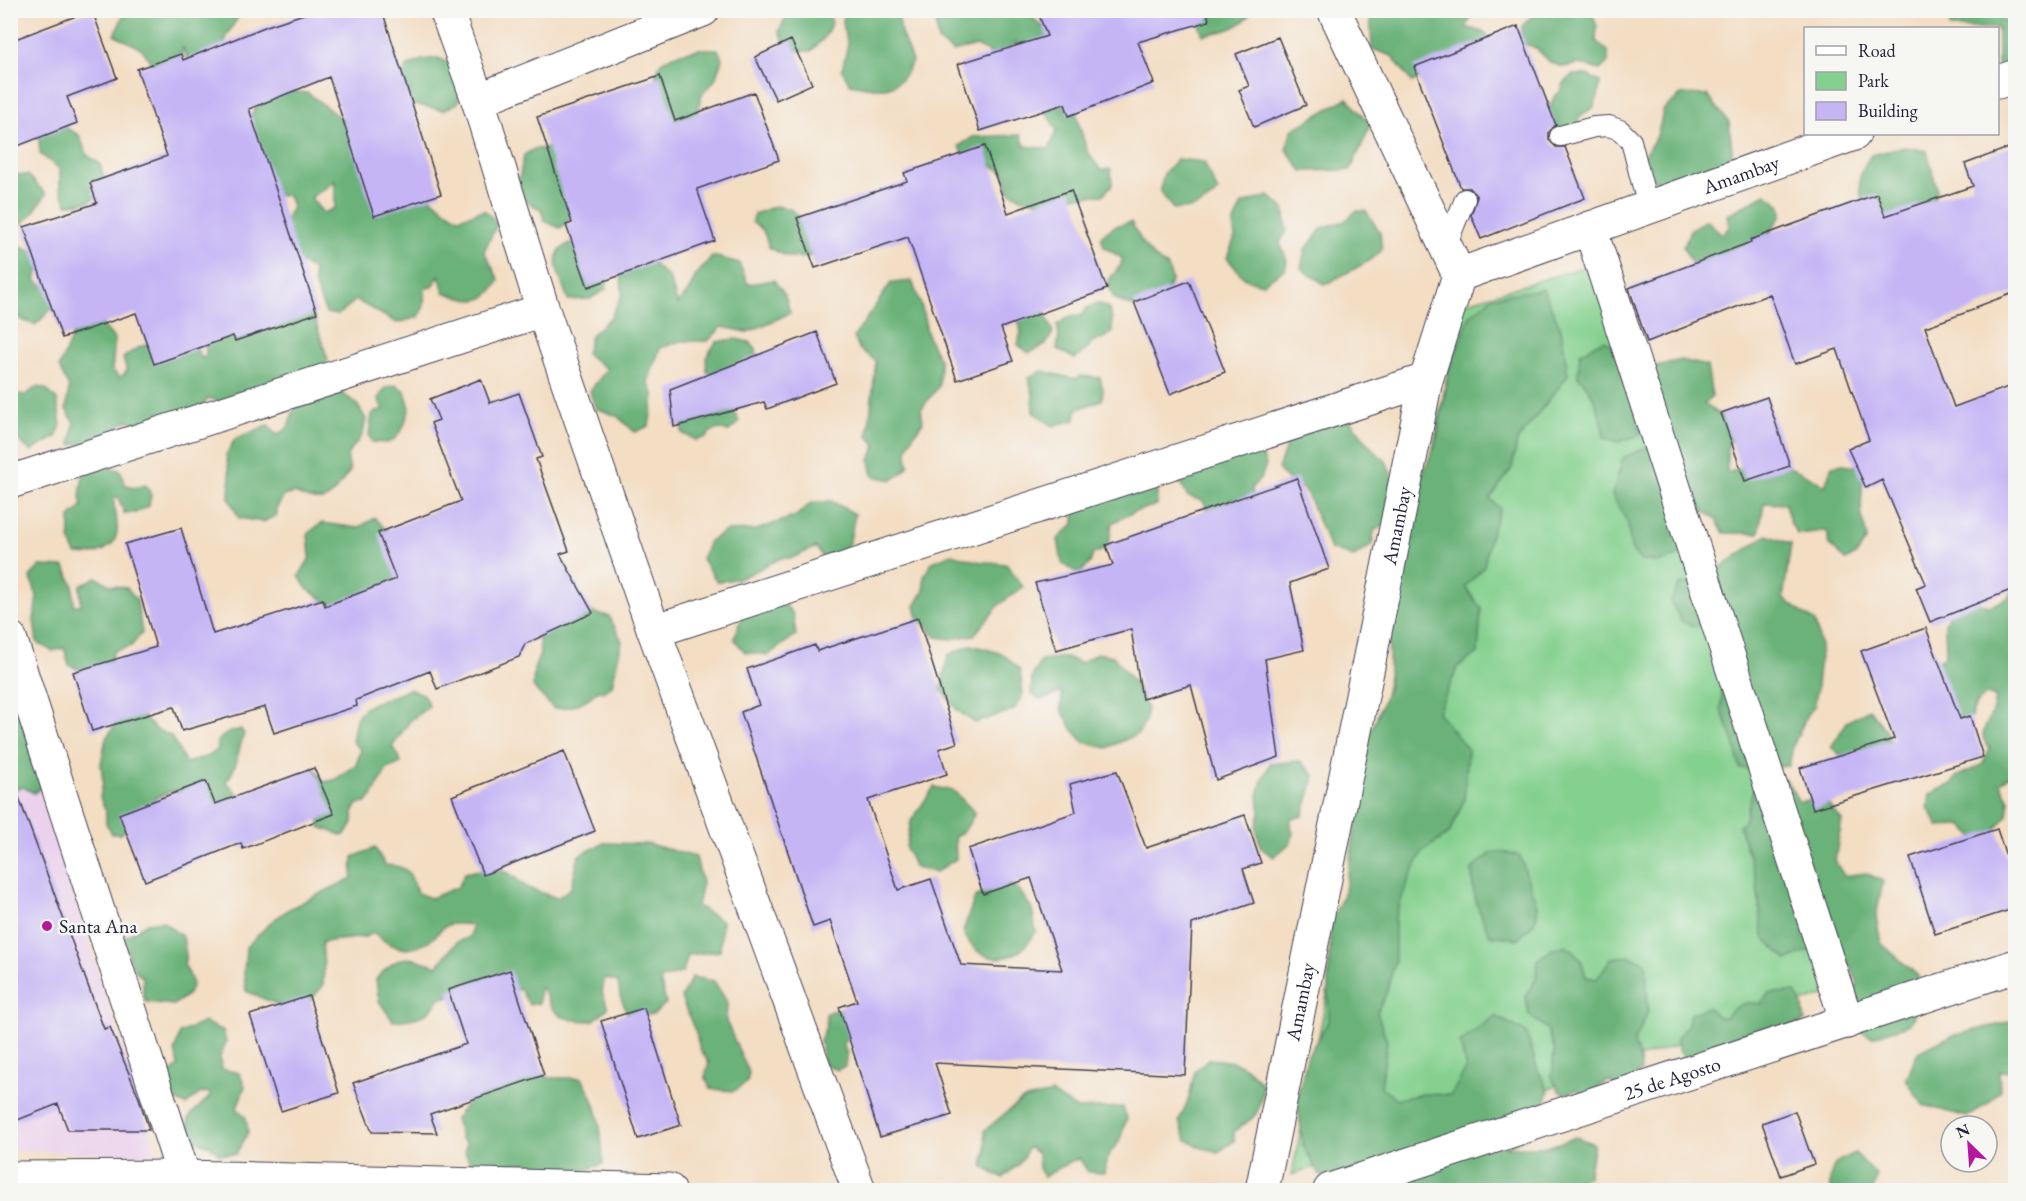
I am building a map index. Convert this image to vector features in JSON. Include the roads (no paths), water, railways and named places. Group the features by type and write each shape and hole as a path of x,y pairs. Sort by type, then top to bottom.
{"street":[{"path":"446,10 478,100 543,310 654,631 858,1191"},
{"path":"478,100 703,10"},
{"path":"1334,10 1452,260"},
{"path":"1999,82 2016,76"},
{"name":"Amambay","path":"1262,1191 1452,260 1590,228 1851,135"},
{"path":"1590,228 1847,1022"},
{"path":"10,482 543,310"},
{"path":"654,631 1426,380"},
{"path":"10,638 184,1177"},
{"name":"25 de Agosto","path":"1330,1191 2016,966"},
{"path":"10,1178 184,1177 669,1191"}],"lane":[{"path":"1560,136 1594,127 1609,126 1620,130 1631,141 1648,207"},
{"path":"1452,260 1465,199"}],"place":[{"name":"Santa Ana","path":"47,926"}]}
